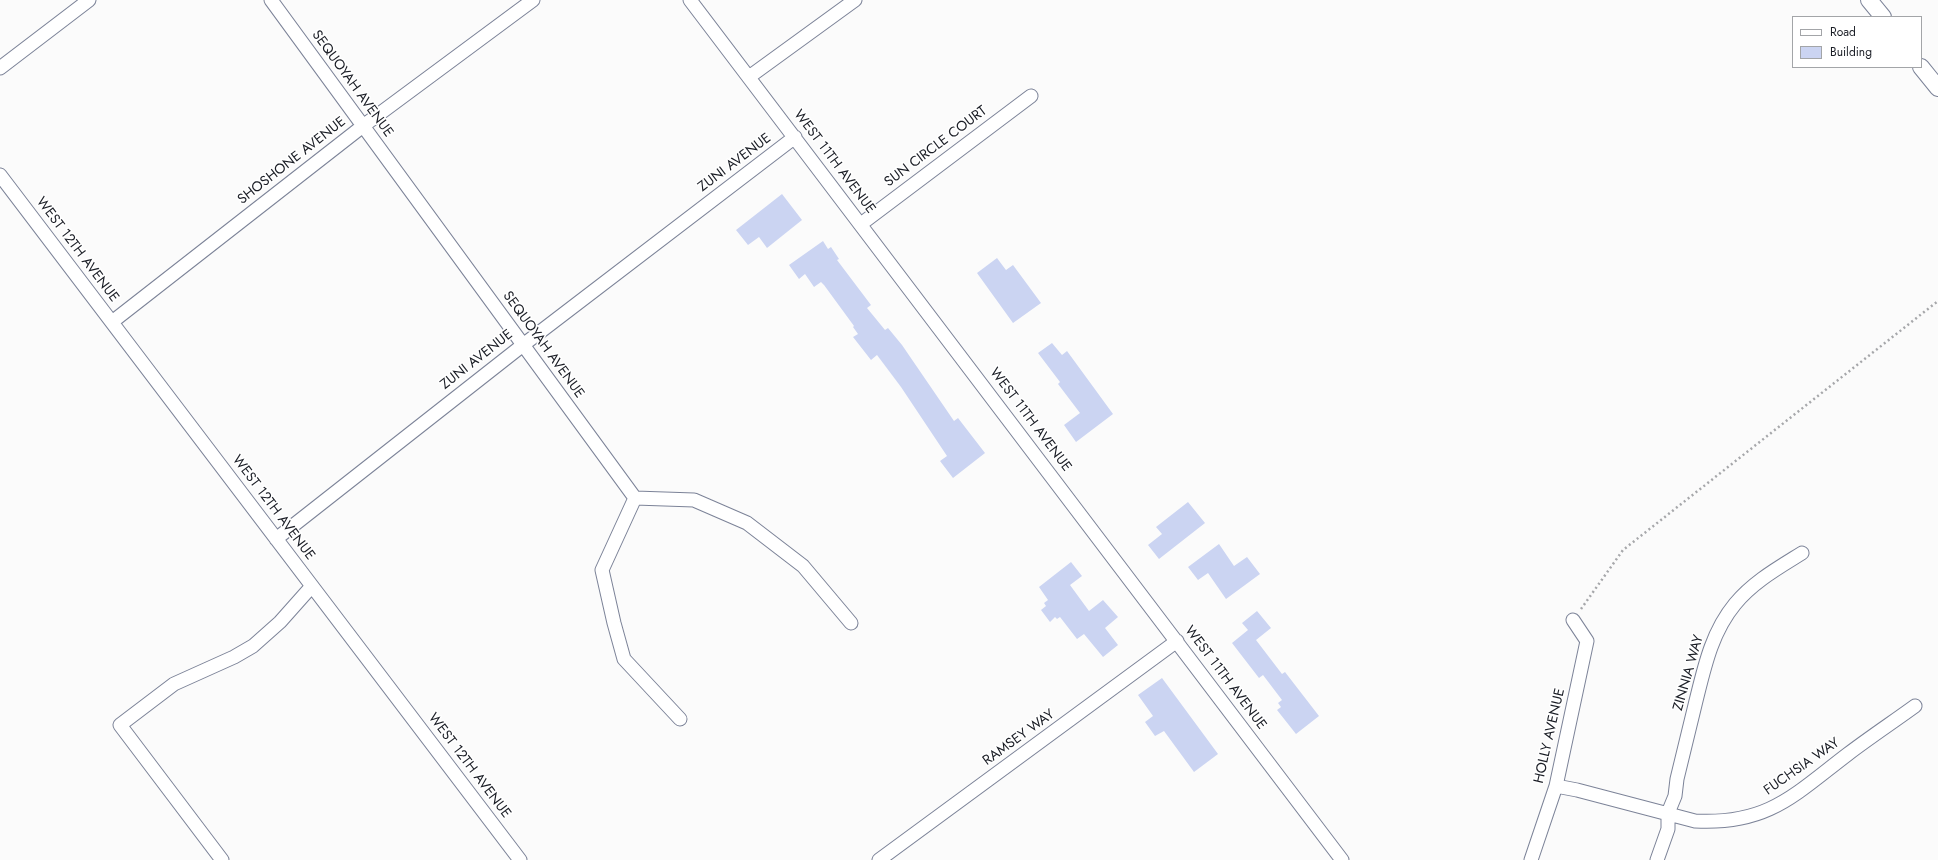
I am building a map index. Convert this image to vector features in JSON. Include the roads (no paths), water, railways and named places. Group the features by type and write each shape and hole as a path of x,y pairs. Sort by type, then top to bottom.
{"street":[{"path":"0,68 89,0"},
{"name":"SEQUOYAH AVENUE","path":"271,0 634,498"},
{"name":"SHOSHONE AVENUE","path":"112,322 363,126 533,0"},
{"name":"WEST 11TH AVENUE","path":"690,0 1342,860"},
{"path":"749,77 855,0"},
{"path":"1870,0 1882,16"},
{"path":"1922,67 1938,88"},
{"name":"SUN CIRCLE COURT","path":"861,224 1031,96"},
{"name":"ZUNI AVENUE","path":"276,539 523,345 795,137"},
{"name":"WEST 12TH AVENUE","path":"0,175 520,860"},
{"path":"680,719 624,659 602,570 634,498 694,500 747,523 803,566 851,623"},
{"name":"ZINNIA WAY","path":"1657,860 1668,829 1668,813 1675,796 1677,779 1706,662 1713,642 1723,621 1750,588 1802,553"},
{"path":"222,860 120,725 174,684 234,657 253,646 280,622 312,586"},
{"name":"HOLLY AVENUE","path":"1531,860 1556,786 1587,641 1573,620"},
{"name":"RAMSEY WAY","path":"879,860 1177,641"},
{"name":"FUCHSIA WAY","path":"1556,786 1577,790 1695,821 1712,822 1747,817 1765,812 1784,803 1915,706"}]}
